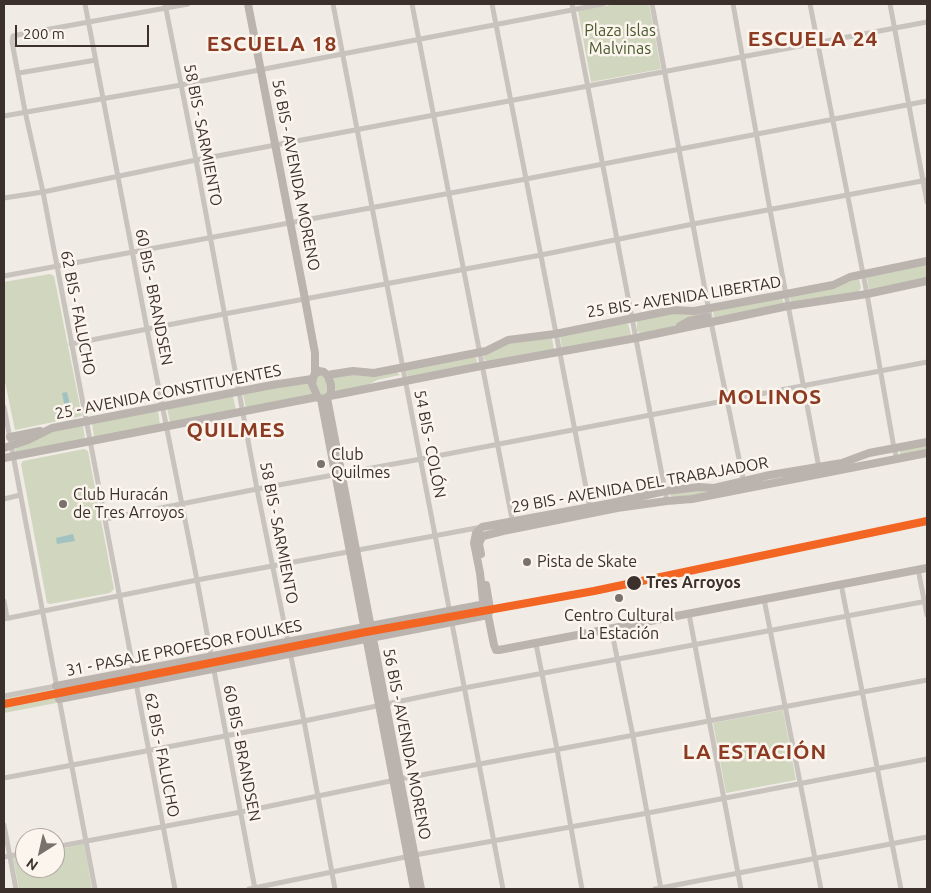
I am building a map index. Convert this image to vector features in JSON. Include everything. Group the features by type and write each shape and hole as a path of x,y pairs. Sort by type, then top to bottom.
{"main road":[{"name":"56 BIS - AVENIDA MORENO","path":"248,4 315,352 331,385 324,398"},
{"name":"25 BIS - AVENIDA LIBERTAD","path":"325,373 353,371 404,375 482,366 559,353 676,329 710,316 786,294 833,285 862,274 927,261"},
{"name":"25 BIS - AVENIDA LIBERTAD","path":"324,398 373,387 404,375 479,353 508,340 555,334 673,310 694,311 710,316 867,294 927,282"},
{"name":"56 BIS - AVENIDA MORENO","path":"315,352 312,388 324,398 412,856 421,889"},
{"name":"25 - AVENIDA CONSTITUYENTES","path":"8,447 28,440 52,428 240,392 313,376 319,371 325,373"},
{"name":"25 - AVENIDA CONSTITUYENTES","path":"4,458 166,426 324,398"},
{"path":"10,437 52,428"},
{"name":"29 BIS - AVENIDA DEL TRABAJADOR","path":"819,470 868,453 927,442"},
{"path":"868,453 873,464"},
{"name":"29 BIS - AVENIDA DEL TRABAJADOR","path":"590,510 636,507 692,498 771,479 819,470 873,464 927,453"},
{"name":"29 BIS - AVENIDA DEL TRABAJADOR","path":"484,527 533,522 665,491 745,485"},
{"path":"634,497 636,507"},
{"name":"29 BIS - AVENIDA DEL TRABAJADOR","path":"484,537 513,525"},
{"path":"484,527 484,537 480,544 486,602 484,610 488,615 496,650 536,644 927,568"},
{"path":"484,527 476,533 474,543 486,602"},
{"name":"31 - PASAJE PROFESOR FOULKES","path":"56,686 486,602"},
{"name":"31 - PASAJE PROFESOR FOULKES","path":"59,699 488,615"},
{"name":"56 BIS - AVENIDA MORENO","path":"412,856 414,889"}],"street":[{"name":"60 BIS - BRANDSEN","path":"86,4 147,329 242,812 253,889"},
{"path":"88,22 165,6 188,4"},
{"name":"54 BIS - COLÓN","path":"333,4 503,889"},
{"path":"412,4 513,525"},
{"path":"492,4 590,510"},
{"path":"4,116 181,85 496,25 572,7 603,4"},
{"path":"652,4 710,316 745,485"},
{"path":"733,4 819,470"},
{"path":"810,4 867,294 879,371 897,459"},
{"path":"890,4 925,181 927,202"},
{"name":"58 BIS - SARMIENTO","path":"165,6 335,889"},
{"path":"572,7 667,501"},
{"name":"62 BIS - FALUCHO","path":"88,22 13,36 12,42 43,192 175,889"},
{"path":"4,198 927,22"},
{"path":"18,73 96,60"},
{"path":"4,276 526,179 927,101"},
{"path":"71,344 925,181"},
{"path":"105,520 257,489 927,362"},
{"path":"4,407 10,437 8,447 13,456 96,889"},
{"path":"4,499 20,495"},
{"name":"29 BIS - AVENIDA DEL TRABAJADOR","path":"5,618 484,527"},
{"path":"918,569 926,601 927,615"},
{"path":"841,584 864,692 901,889"},
{"path":"764,599 821,889"},
{"path":"4,600 5,618"},
{"path":"4,778 226,734 304,721 464,688 926,601"},
{"path":"689,614 741,889"},
{"path":"611,628 648,813 659,889 927,838"},
{"path":"536,644 582,889"},
{"path":"65,845 557,749 927,680"},
{"name":"31 - PASAJE PROFESOR FOULKES","path":"4,696 56,686"},
{"path":"253,889 412,856 927,759"},
{"path":"4,824 7,856 16,889"}],"green space":[{"name":"Plaza Islas Malvinas","path":"616,4 649,4 661,69 591,82 578,11"},
{"path":"927,265 927,278 869,290 867,277"},
{"path":"50,274 54,276 82,416 15,430 4,377 4,282"},
{"path":"859,279 861,288 858,292 792,303 790,299 790,297"},
{"path":"782,297 784,304 714,318 713,311"},
{"path":"672,312 703,312 706,314 674,326 642,334 637,331 637,321"},
{"path":"628,323 631,335 562,349 560,336"},
{"path":"552,338 554,350 487,362 483,358 485,354 507,344"},
{"path":"476,356 477,363 408,377 406,370"},
{"path":"397,372 400,375 377,380 368,385 338,391 334,390 332,377"},
{"path":"321,374 326,379 327,395 318,395 315,380"},
{"path":"309,381 312,395 246,408 243,394"},
{"path":"233,396 236,410 170,422 167,408"},
{"path":"158,411 160,425 94,437 92,423"},
{"path":"83,425 85,439 15,451 16,447 52,431"},
{"path":"927,445 927,450 900,455 900,450"},
{"name":"Club Huracán de Tres Arroyos","path":"84,449 88,451 114,589 110,593 50,604 47,603 21,464 23,461"},
{"path":"693,490 713,491 694,495 672,497 670,495 671,493"},
{"path":"479,608 481,611 479,615 455,619 454,612"},
{"path":"443,613 445,620 378,633 376,626"},
{"path":"359,630 361,637 294,650 293,643"},
{"path":"282,646 283,653 216,666 215,659"},
{"path":"206,660 208,667 141,680 140,673"},
{"path":"128,675 129,682 63,695 61,688"},
{"path":"53,689 56,703 4,713 4,698"},
{"path":"783,710 796,780 726,793 713,723"},
{"path":"84,844 92,889 19,889 17,878 65,878 65,848"}],"water":[{"path":"67,392 72,413 57,416 55,411 65,408 62,393"},
{"path":"73,534 75,541 57,544 56,538"}],"transit line":[{"path":"4,704 366,632 594,591 927,521"}],"place":[{"name":"Club Quilmes","path":"321,464"},
{"name":"Club Huracán de Tres Arroyos","path":"63,504"},
{"name":"Pista de Skate","path":"527,562"},
{"name":"Tres Arroyos","path":"634,583"},
{"name":"Centro Cultural La Estación","path":"619,598"}],"district":[{"name":"ESCUELA 24","path":"813,39"},
{"name":"ESCUELA 18","path":"272,44"},
{"name":"MOLINOS","path":"770,397"},
{"name":"QUILMES","path":"236,430"},
{"name":"LA ESTACIÓN","path":"755,752"}]}
